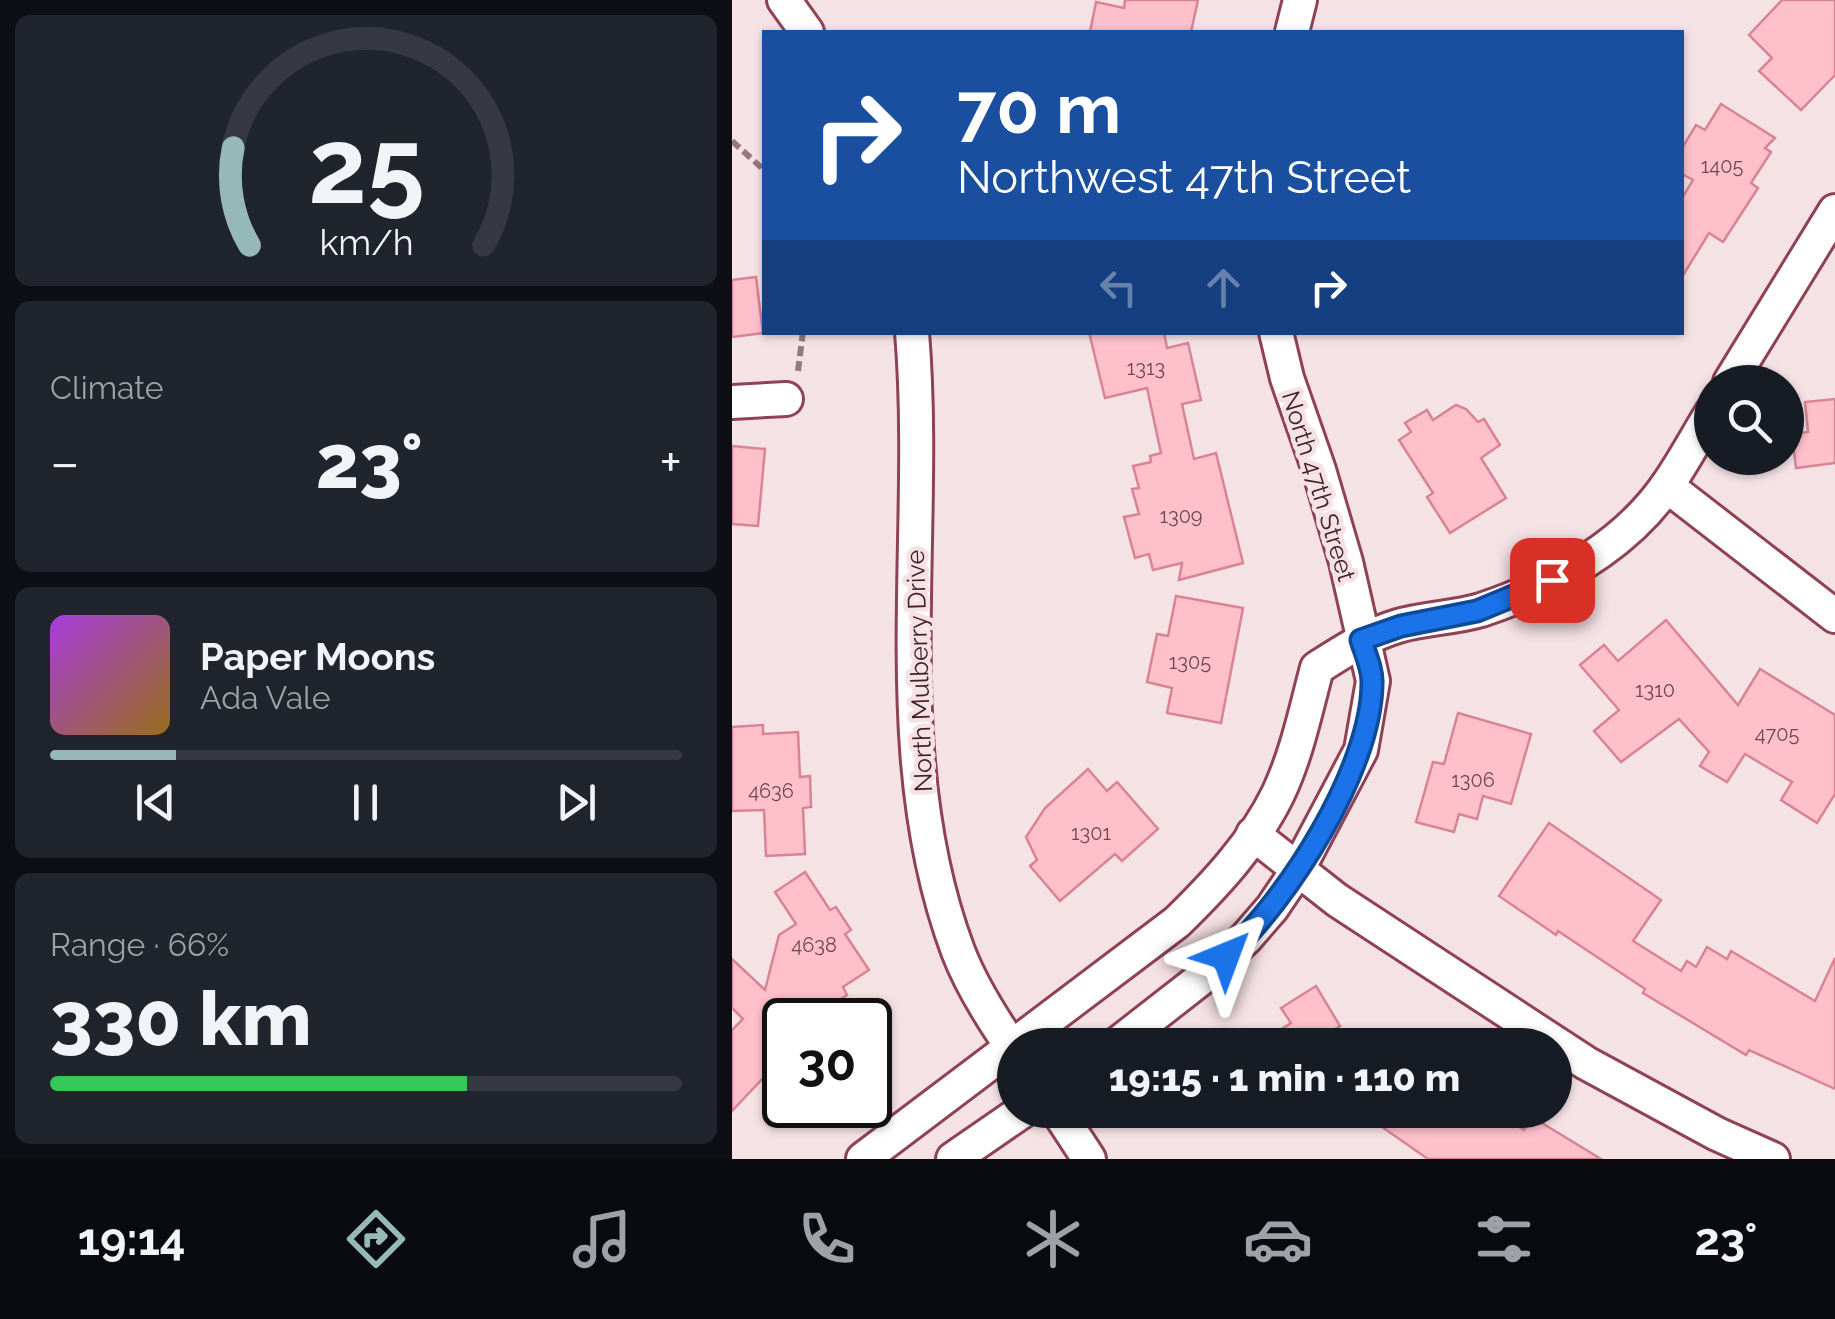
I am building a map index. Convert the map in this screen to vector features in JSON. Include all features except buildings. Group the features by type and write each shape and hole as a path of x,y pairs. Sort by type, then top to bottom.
{"street":[{"path":"784,0 806,30"},
{"path":"1292,30 1300,0"},
{"path":"1740,365 1834,211"},
{"name":"North Mulberry Drive","path":"912,335 916,696 924,804 932,855 958,954 1001,1028"},
{"name":"North 47th Street","path":"1140,1028 1246,938 1297,871 1361,750 1373,682 1346,562 1320,470 1286,378 1277,335"},
{"path":"732,402 786,398"},
{"path":"1038,1028 1177,922 1220,880 1278,794 1317,668 1361,640 1401,626 1477,611 1552,580 1592,558 1634,524 1667,486 1694,442"},
{"path":"1667,486 1834,616"},
{"path":"1253,834 1297,871 1586,1063 1701,1126 1773,1159"},
{"path":"863,1159 997,1058"},
{"path":"952,1159 998,1128"},
{"path":"1069,1128 1089,1159"}],"path":[{"path":"732,141 762,168"}],"route":[{"path":"1226,956 1272,908 1297,871 1361,750 1373,682 1361,640 1401,626 1477,611 1552,580"}]}
